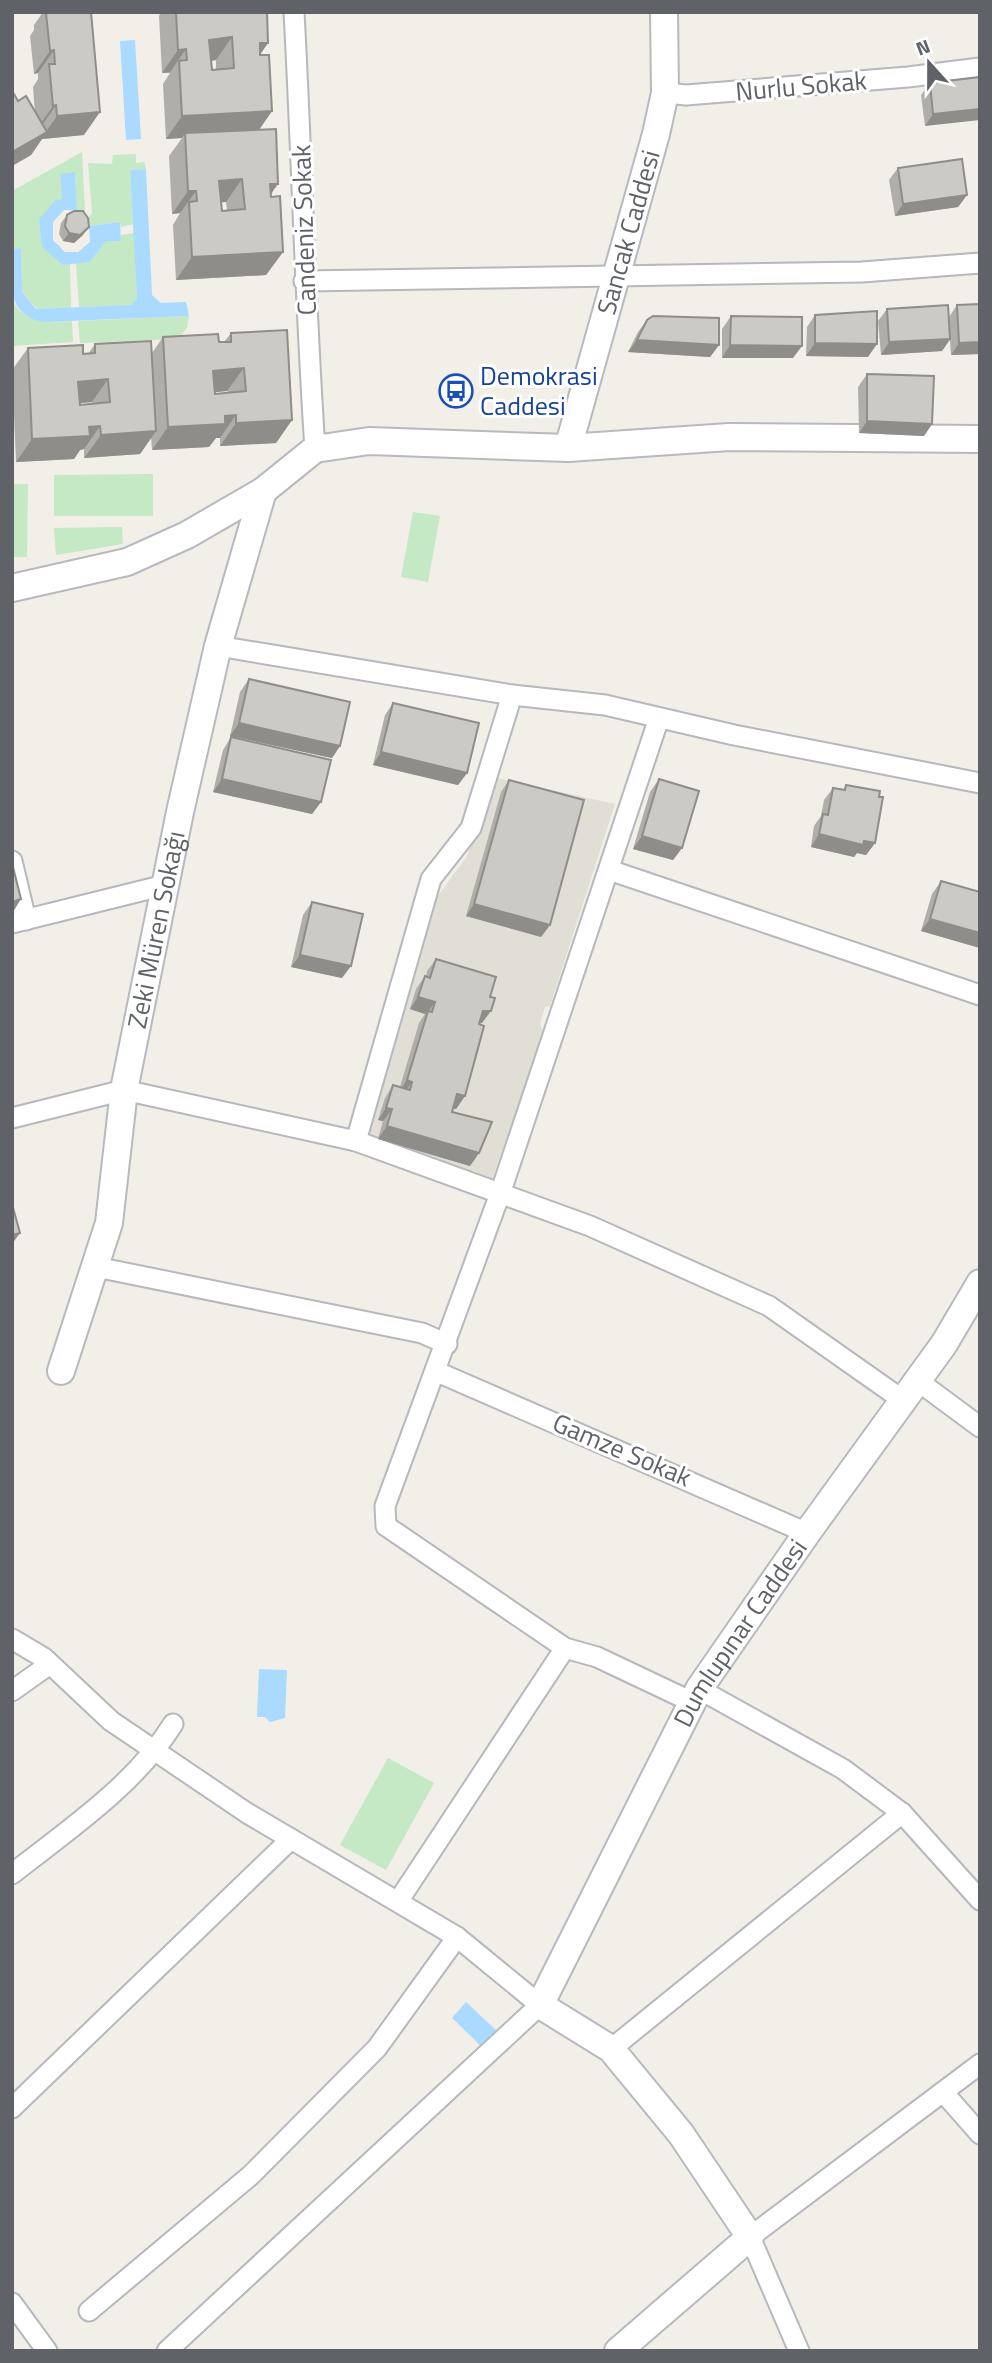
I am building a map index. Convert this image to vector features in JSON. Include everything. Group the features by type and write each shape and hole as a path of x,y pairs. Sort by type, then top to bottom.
{"street":[{"name":"Candeniz Sokak","path":"294,12 301,143 304,281 315,449"},
{"name":"Sancak Caddesi","path":"568,448 618,275 665,93 664,12"},
{"name":"Nurlu Sokak","path":"665,93 714,93 980,68"},
{"path":"304,281 862,271 980,263"},
{"path":"12,588 127,562 187,535 263,491 315,449 369,442 568,448 729,437 980,439"},
{"name":"Zeki Müren Sokağı","path":"61,1371 108,1223 124,1090 165,885 218,646 263,491"},
{"path":"218,646 512,695 605,705 980,783"},
{"path":"356,1141 430,879 471,828 512,695"},
{"path":"659,718 501,1191 385,1506 386,1526 565,1648 597,1657 696,1695 844,1769 902,1813 980,1900"},
{"path":"12,861 19,921 165,885"},
{"path":"609,870 980,995"},
{"path":"12,1118 124,1090 356,1141 501,1191 602,1231 769,1306 911,1391 980,1427"},
{"path":"96,1267 409,1330 447,1343"},
{"name":"Dumlupınar Caddesi","path":"540,2005 696,1695 807,1533 911,1391 980,1283"},
{"name":"Gamze Sokak","path":"435,1371 807,1533"},
{"path":"12,1639 50,1664 111,1721 291,1839 399,1900 457,1937 540,2005 611,2049 681,2134 750,2237 799,2351"},
{"path":"399,1900 565,1648"},
{"path":"12,1691 50,1664"},
{"path":"12,1874 84,1817 156,1751 173,1724"},
{"path":"611,2049 902,1813"},
{"path":"12,2108 291,1839"},
{"path":"89,2311 251,2175 367,2058 457,1937"},
{"path":"167,2351 540,2005"},
{"path":"618,2351 750,2237 980,2064"},
{"path":"943,2092 980,2134"},
{"path":"12,2303 47,2351"}],"shaded area":[{"path":"497,778 615,804 550,1006 545,1007 540,1024 544,1035 491,1182 367,1143 429,908 467,856 490,784"}],"green space":[{"path":"82,152 85,211 81,216 77,210 75,173 60,175 63,199 39,219 63,265 70,264 71,308 37,309 22,292 21,248 12,249 12,191"},
{"path":"136,154 136,163 144,162 146,169 130,170 133,224 121,227 120,222 89,226 85,220 92,214 88,163 112,164 113,155"},
{"path":"134,233 137,298 132,306 79,307 76,263 90,262 106,241 121,241 121,235"},
{"path":"12,300 23,314 30,318 72,321 73,342 12,346"},
{"path":"189,316 187,328 178,339 80,343 78,321"},
{"path":"153,474 153,516 54,516 54,475"},
{"path":"12,484 28,484 27,557 12,557"},
{"path":"413,512 440,516 428,582 401,577"},
{"path":"122,527 123,544 56,555 54,528"},
{"path":"388,1758 434,1783 386,1870 340,1845"}],"water":[{"path":"135,40 141,139 126,140 120,41"},
{"path":"146,169 152,295 161,303 186,302 189,316 44,322 22,312 13,294 11,272 12,249 21,248 22,292 36,309 132,305 137,298 130,170"},
{"path":"75,172 77,210 64,210 53,222 53,240 65,252 78,252 90,242 89,226 120,222 121,241 106,241 90,262 63,265 42,247 39,219 56,200 62,199 60,174"},
{"path":"259,1669 287,1670 285,1718 270,1722 265,1717 257,1717"},
{"path":"466,2002 499,2033 484,2049 452,2018"}],"building":[{"path":"91,12 100,112 57,116 56,105 53,106 49,64 55,64 54,50 50,51 46,13"},
{"path":"176,12 267,12 268,43 260,43 260,55 269,55 272,111 182,116 179,61 187,60 186,49 178,50","holes":["232,37 234,68 212,70 209,40"]},
{"path":"980,77 980,109 933,114 930,83"},
{"path":"14,94 18,101 26,96 47,132 12,152 12,95"},
{"path":"276,129 278,184 270,184 271,197 280,196 283,252 192,257 189,202 197,201 196,191 188,191 185,133","holes":["242,179 245,209 222,211 219,181"]},
{"path":"962,159 967,195 903,204 898,168"},
{"path":"74,211 83,211 88,218 89,227 80,235 69,233 65,226 67,215"},
{"path":"980,304 980,342 959,343 957,305"},
{"path":"948,305 950,339 889,342 887,309"},
{"path":"877,311 877,344 815,343 815,315"},
{"path":"653,316 719,318 719,345 637,340 647,320"},
{"path":"731,316 802,317 802,346 730,345"},
{"path":"287,330 292,420 236,423 236,415 225,416 225,424 168,427 163,337 218,334 219,342 231,342 231,333","holes":["244,368 246,391 215,394 213,371"]},
{"path":"151,341 156,431 101,435 100,426 89,427 90,436 32,439 28,348 83,345 83,354 95,353 95,344","holes":["108,379 110,402 80,405 78,382"]},
{"path":"867,374 934,376 932,424 867,421"},
{"path":"249,679 350,702 340,746 239,723"},
{"path":"393,703 479,723 467,773 381,752"},
{"path":"231,737 331,760 321,802 222,779"},
{"path":"659,779 699,791 682,848 642,836"},
{"path":"509,780 584,800 550,925 474,904"},
{"path":"846,785 880,791 879,797 883,797 875,843 864,841 863,845 819,834 823,814 828,815 833,788 845,790"},
{"path":"12,863 21,899 12,902"},
{"path":"941,881 980,892 980,933 930,919"},
{"path":"312,902 363,914 351,966 300,955"},
{"path":"436,959 496,977 490,997 495,998 491,1011 483,1011 479,1024 484,1026 465,1096 457,1094 452,1112 492,1122 479,1153 387,1126 392,1109 386,1108 393,1085 410,1090 412,1082 407,1080 428,1011 432,1012 435,1002 418,997 425,976 430,978"},
{"path":"12,1204 20,1233 12,1235"}],"place":[{"name":"Demokrasi Caddesi","path":"456,391"}]}
